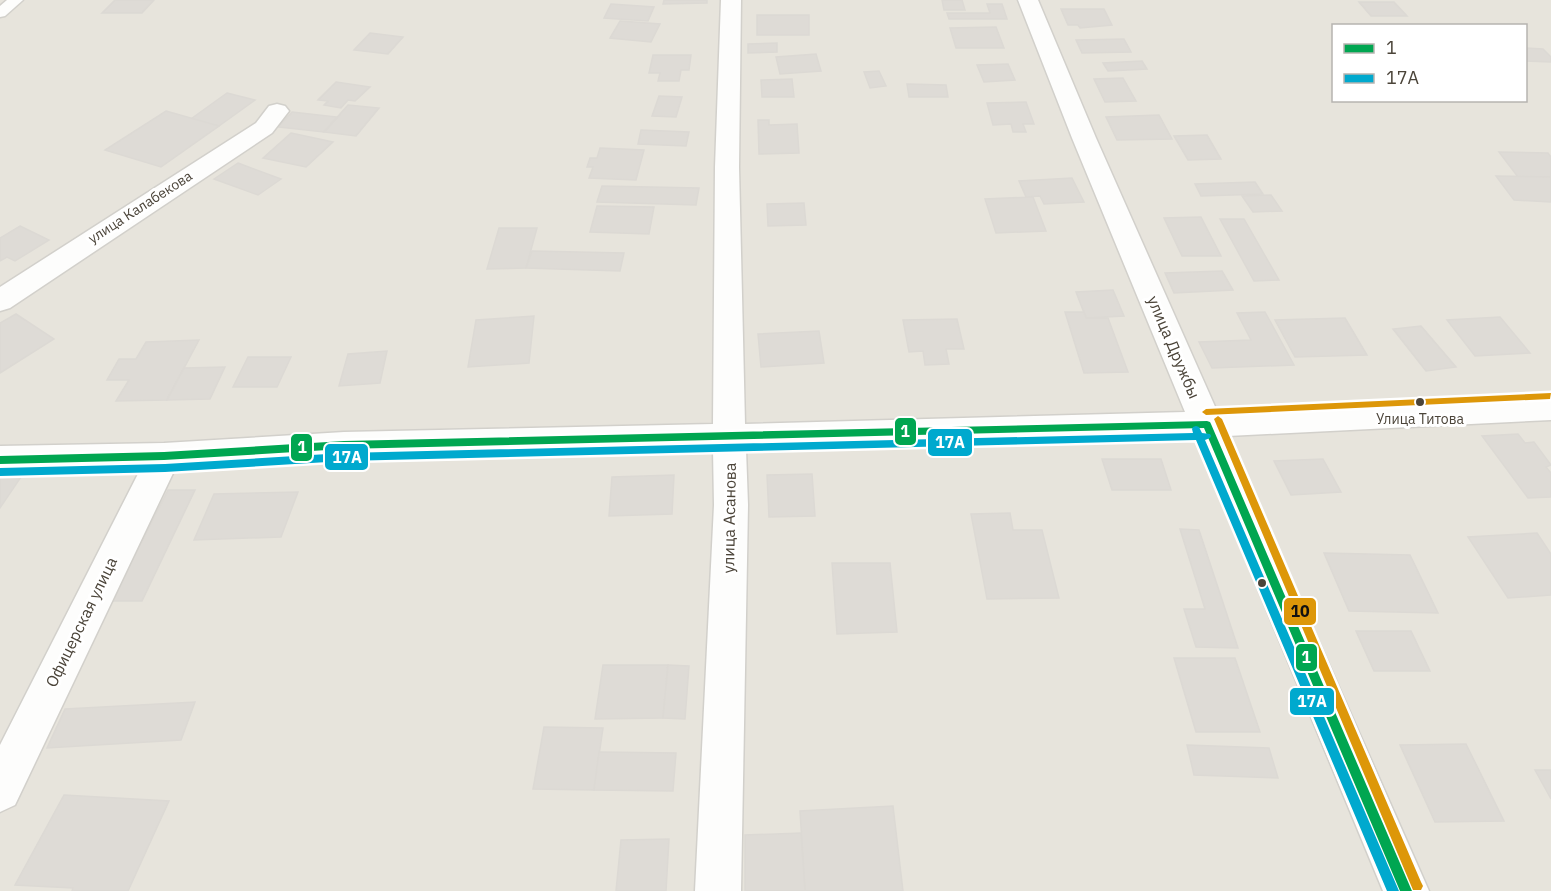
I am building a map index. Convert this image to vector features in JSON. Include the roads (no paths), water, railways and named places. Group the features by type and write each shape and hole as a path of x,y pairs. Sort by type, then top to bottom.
{"street":[{"name":"улица Асанова","path":"718,891 731,505 727,339 731,0"},
{"name":"улица Дружбы","path":"1028,0 1084,138 1406,891"},
{"name":"улица Калабекова","path":"0,301 264,128 277,111"},
{"path":"0,460 164,456 344,445 1207,423 1551,408"},
{"name":"Офицерская улица","path":"0,790 164,456"}],"lane":[{"path":"0,13 16,0"}],"place":[{"name":"Улица Титова","path":"1420,402"}]}
